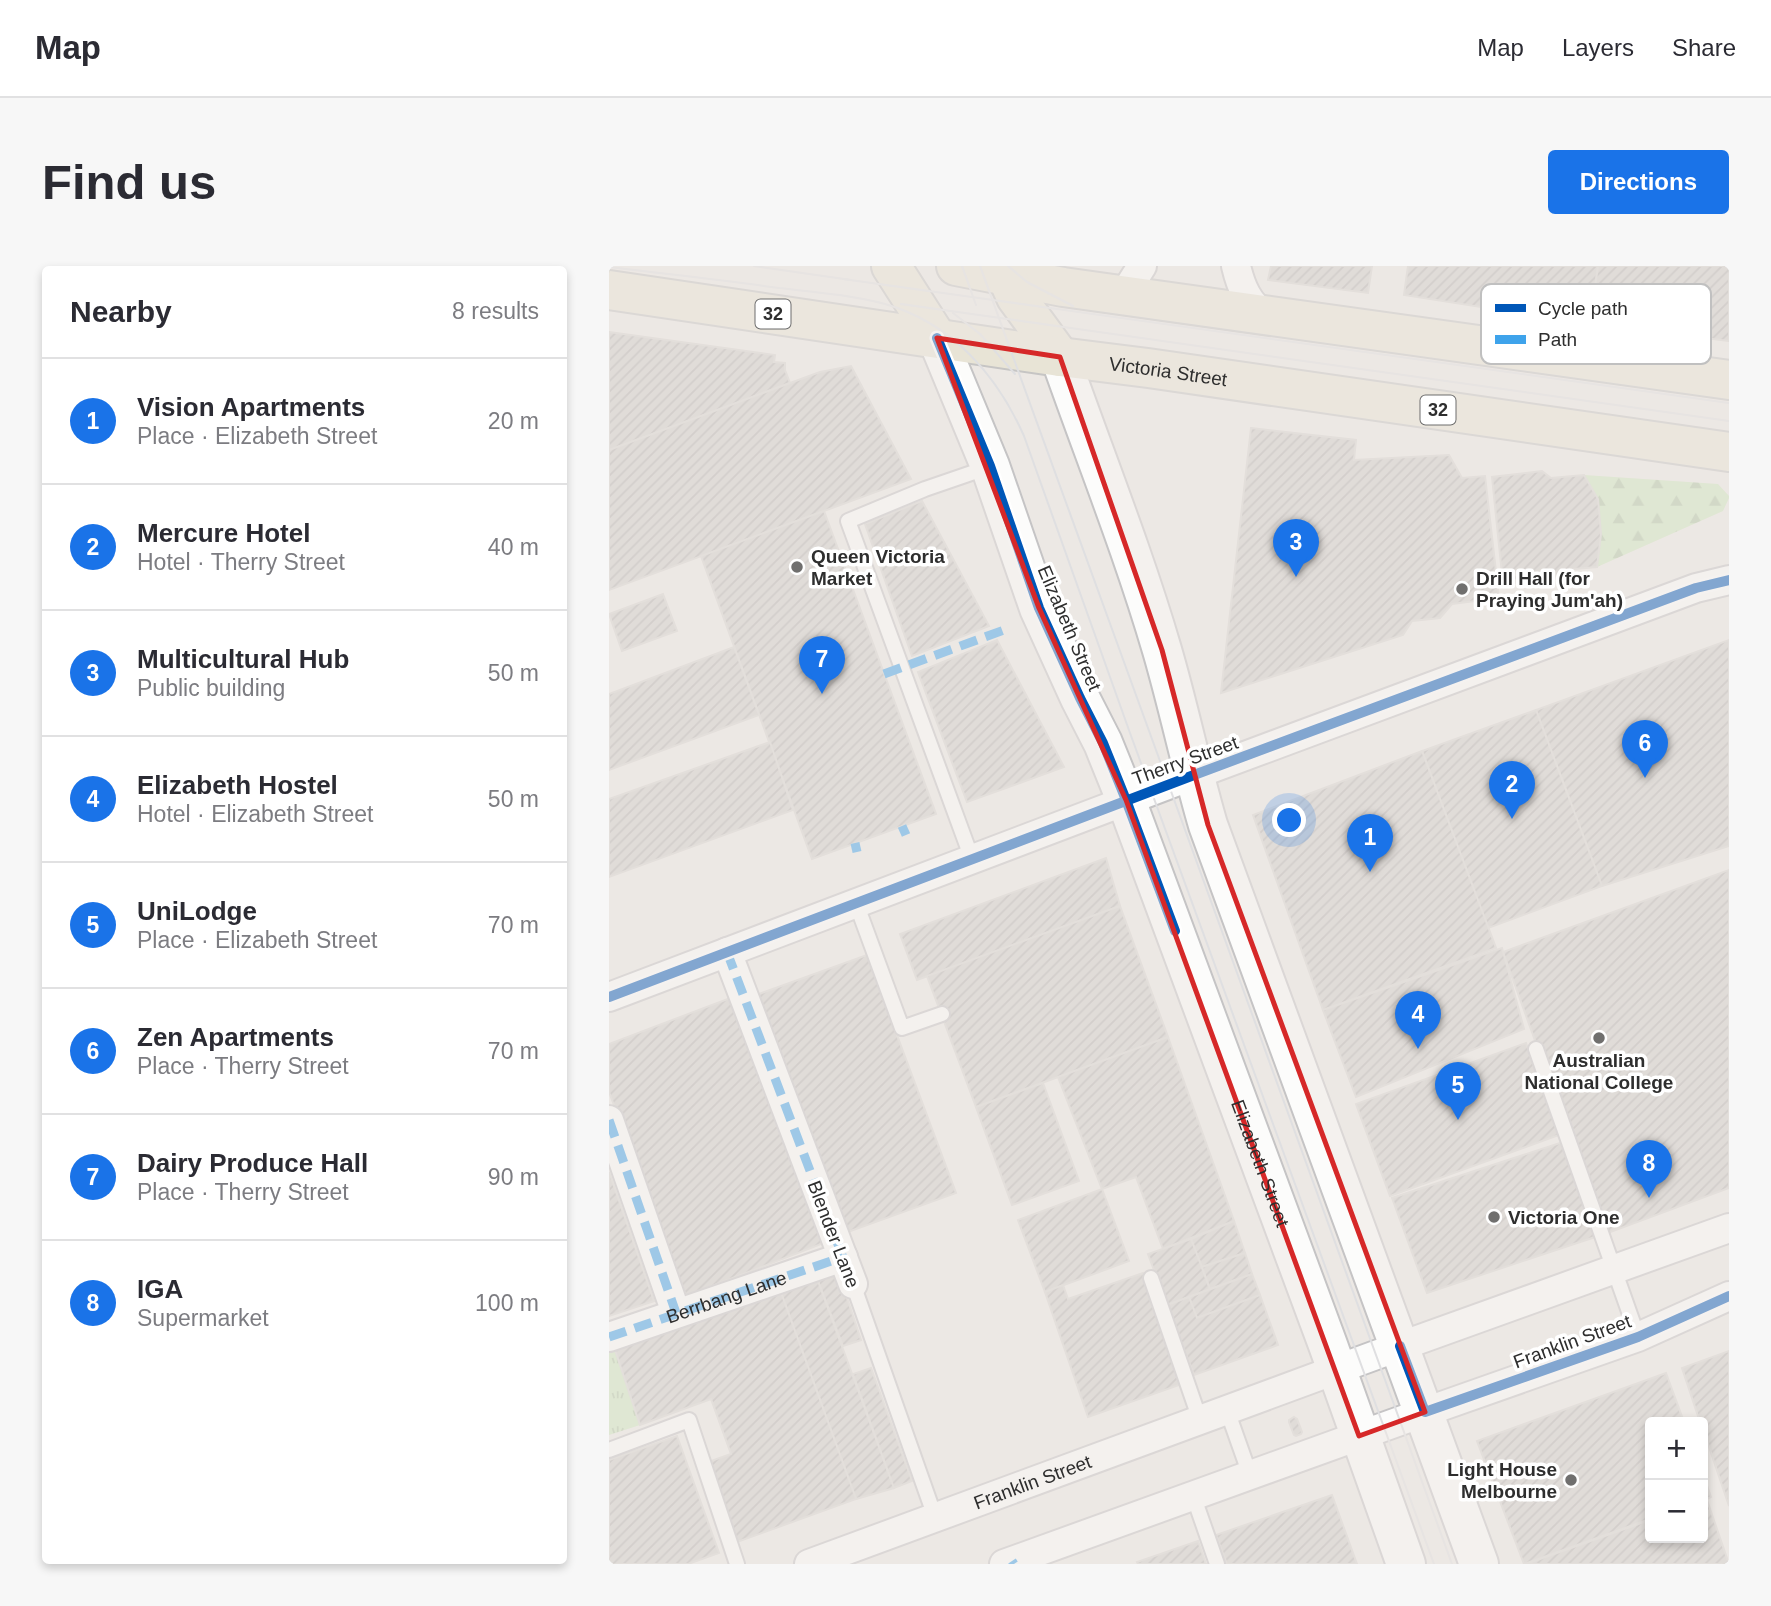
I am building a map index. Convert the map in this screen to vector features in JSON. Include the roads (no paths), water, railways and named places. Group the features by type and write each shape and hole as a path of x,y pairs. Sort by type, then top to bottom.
{"main road":[{"name":"Elizabeth Street","path":"891,266 937,338"},
{"name":"Elizabeth Street","path":"937,338 942,293 939,266"},
{"path":"956,266 1133,281 1266,316 1481,346"},
{"path":"1004,271 1016,297 1060,357"},
{"path":"1060,357 1061,277"},
{"name":"Victoria Street","path":"609,290 1729,452"},
{"path":"1613,364 1729,380"}],"street":[{"path":"1236,266 1245,294 1254,307 1266,316"},
{"name":"Elizabeth Street","path":"937,338 990,466 1039,608 1103,743 1126,800 1406,1564"},
{"path":"1060,357 1153,623 1208,825 1479,1564"},
{"name":"Therry Street","path":"1696,588 1729,569"},
{"name":"Therry Street","path":"609,997 1193,775 1696,588 1729,580"},
{"name":"Blender Lane","path":"727,952 853,1284"},
{"path":"609,1120 676,1314"},
{"name":"Franklin Street","path":"809,1564 1729,1228"},
{"name":"Berrbang Lane","path":"609,1337 843,1257"},
{"name":"Franklin Street","path":"1010,1563 1638,1337 1729,1296"}],"lane":[{"path":"972,859 848,521 990,466"},
{"path":"856,903 902,1028 942,1014"},
{"path":"1536,1049 1638,1337"},
{"path":"1151,1278 1200,1420"},
{"name":"Blender Lane","path":"853,1284 935,1517"},
{"path":"1227,1410 1250,1475"},
{"path":"609,1450 689,1420 737,1564"},
{"path":"1193,1495 1217,1564"}],"tram line":[{"path":"754,266 851,280"},
{"path":"962,266 976,305"},
{"path":"980,266 1452,1564"},
{"path":"1008,266 1027,282 1073,306"},
{"path":"609,267 832,294 885,304 931,324 951,338 986,372 1000,392 1024,436 1434,1564"},
{"path":"843,279 1729,403"},
{"path":"901,304 1729,421"},
{"path":"953,313 980,334 1015,374"}],"place":[{"name":"Queen Victoria Market","path":"797,567"},
{"name":"Multicultural Hub","path":"1296,577"},
{"name":"Drill Hall (for Praying Jum'ah)","path":"1462,589"},
{"name":"Dairy Produce Hall","path":"822,694"},
{"name":"Zen Apartments","path":"1645,778"},
{"name":"Mercure Hotel","path":"1512,819"},
{"name":"Vision Apartments","path":"1370,872"},
{"name":"Australian National College","path":"1599,1038"},
{"name":"Elizabeth Hostel","path":"1418,1049"},
{"name":"UniLodge","path":"1458,1120"},
{"name":"IGA","path":"1649,1198"},
{"name":"Victoria One","path":"1494,1217"},
{"name":"Light House Melbourne","path":"1571,1480"}]}
